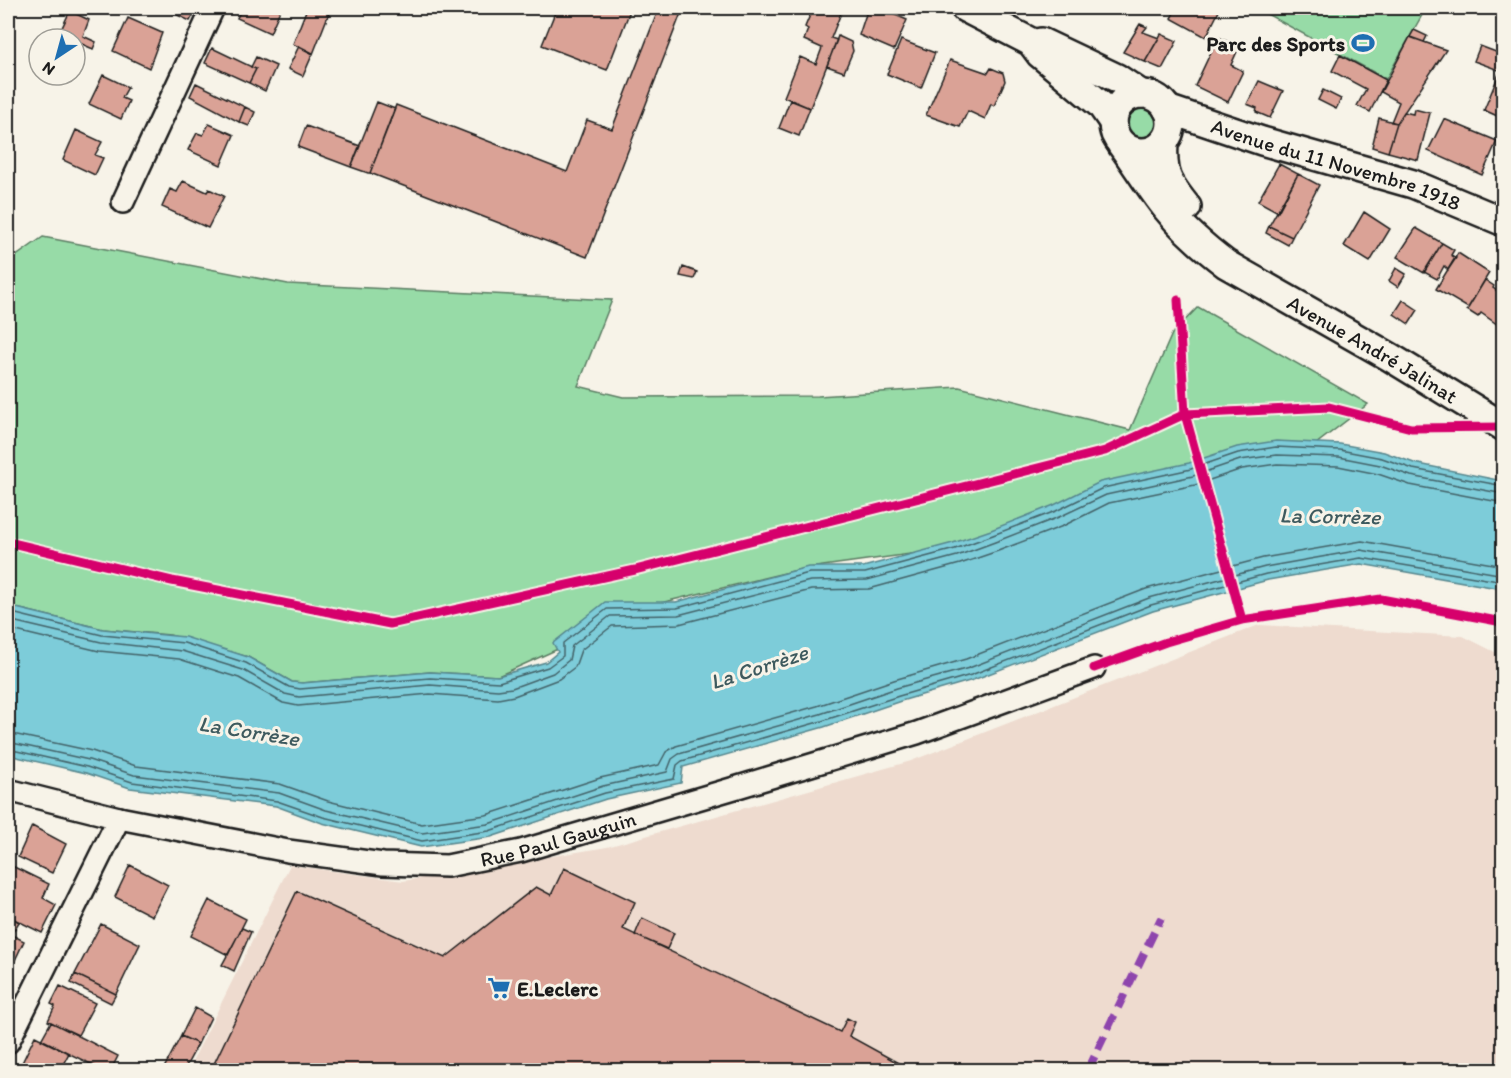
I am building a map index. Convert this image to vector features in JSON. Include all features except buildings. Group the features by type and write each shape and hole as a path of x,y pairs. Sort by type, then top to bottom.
{"street":[{"path":"123,202 213,8"},
{"path":"965,8 1031,42 1044,42 1117,78 1141,94 1156,98 1167,110 1170,126 1164,142 1156,148 1138,152 1117,133 1114,114 1118,106 1132,95 1141,94"},
{"name":"Avenue André Jalinat","path":"1031,42 1040,54 1101,105 1149,185 1169,212 1226,264 1390,357 1503,427"},
{"name":"Avenue du 11 Novembre 1918","path":"1167,110 1262,141 1413,184 1503,219"},
{"name":"Avenue André Jalinat","path":"1164,142 1164,173 1172,188 1197,219 1232,253 1242,272"},
{"name":"Rue Paul Gauguin","path":"8,790 118,818 288,851 383,864 447,866 521,851 917,733 1094,668"},
{"path":"8,1042 118,818"}],"shaded area":[{"path":"1259,625 1463,636 1503,656 1503,1070 188,1070 290,865 403,881 607,847 911,761"}],"green space":[{"name":"Parc des Sports","path":"1256,8 1426,8 1386,79"},
{"path":"1140,106 1152,111 1157,123 1152,135 1140,140 1128,135 1123,123 1128,111"},
{"path":"43,237 288,284 612,300 578,386 623,397 818,396 959,387 1130,430 1172,334 1198,307 1368,404 1230,510 801,569 660,603 498,676 430,672 292,682 248,657 170,635 103,629 8,606 8,262"}],"water":[{"name":"La Corrèze","path":"1276,441 1340,444 1384,452 1414,463 1503,481 1503,589 1361,564 1268,580 1153,611 973,680 824,727 683,767 681,783 606,799 491,837 421,847 322,823 276,806 130,788 86,773 8,755 8,606 103,629 185,637 248,657 292,682 430,672 498,676 546,662 558,652 553,643 605,602 676,602 808,567 863,567 953,543 991,530 1054,505 1100,482 1189,463 1237,447"}],"marked path":[{"path":"1088,1070 1161,918"}],"cycle path":[{"path":"1178,300 1185,414 1242,620"},
{"path":"8,542 172,581 390,624 635,570 1105,451 1185,414 1329,407 1411,428 1504,427"},
{"path":"1094,668 1166,642 1242,620 1381,599 1497,621 1504,625"}],"place":[{"name":"Parc des Sports","path":"1363,43"},
{"name":"E.Leclerc","path":"499,988"}]}
